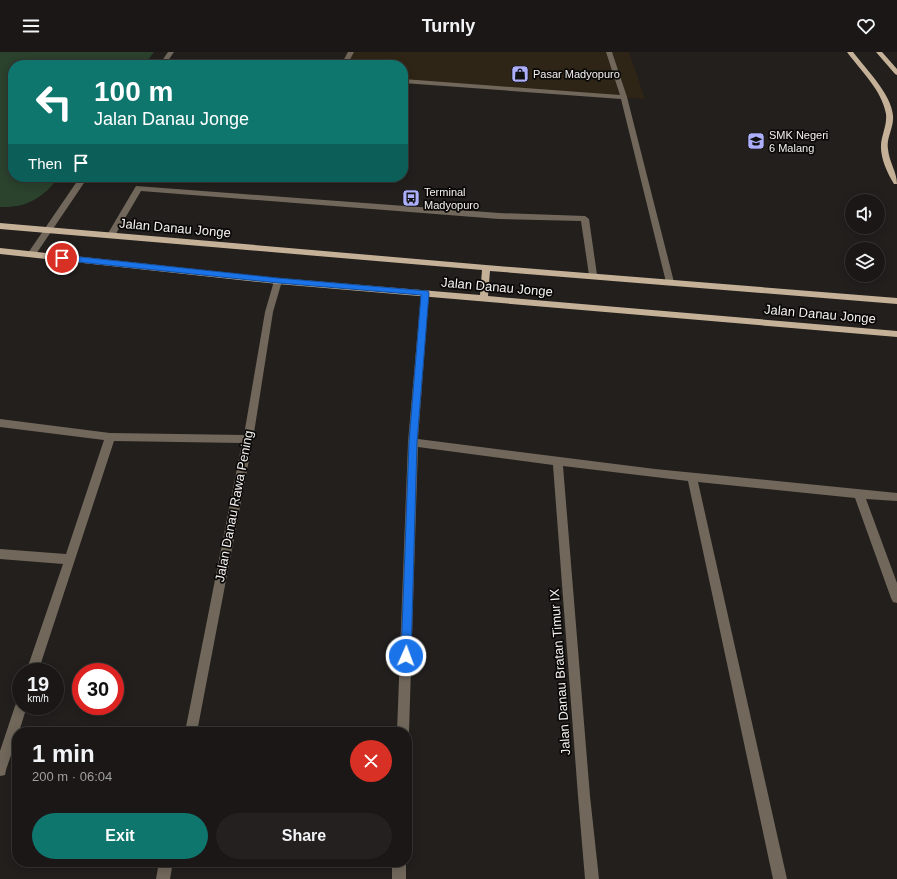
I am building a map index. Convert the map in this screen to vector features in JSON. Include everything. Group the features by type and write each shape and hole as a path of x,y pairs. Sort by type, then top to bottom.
{"main road":[{"path":"850,52 881,95 890,112 884,147 891,172 897,182"},
{"path":"879,52 897,74"},
{"name":"Jalan Danau Jonge","path":"0,226 486,268 593,275 897,301"},
{"name":"Jalan Danau Jonge","path":"0,251 278,281 897,334"},
{"path":"484,299 486,268"}],"street":[{"path":"609,52 624,97 670,282"},
{"path":"408,81 624,97"},
{"path":"30,255 80,182"},
{"path":"111,236 139,188 499,216 585,219 593,275"},
{"name":"Jalan Danau Rawa Pening","path":"192,727 248,439 269,312 278,281"},
{"path":"404,727 413,442 425,293"},
{"path":"0,423 110,437 248,439"},
{"path":"35,663 110,437"},
{"path":"413,442 558,462 692,478 897,497"},
{"name":"Jalan Danau Bratan Timur IX","path":"558,462 584,796 592,879"},
{"path":"692,478 780,879"},
{"path":"859,494 897,598"},
{"path":"0,554 69,560"},
{"path":"14,727 18,715"},
{"path":"0,770 12,733"},
{"path":"163,879 165,867"},
{"path":"399,867 399,879"}],"shaded area":[{"name":"Pasar Madyopuro","path":"347,52 629,52 645,99 408,83 408,60 343,60"}],"green space":[{"path":"0,52 154,52 148,60 8,60 8,182 55,182 47,191 34,200 18,206 0,207"}],"place":[{"name":"Pasar Madyopuro","path":"520,74"},
{"name":"SMK Negeri 6 Malang","path":"756,141"},
{"name":"Terminal Madyopuro","path":"411,198"}],"route":[{"path":"62,258 278,281 425,293 413,442 406,656"}]}
